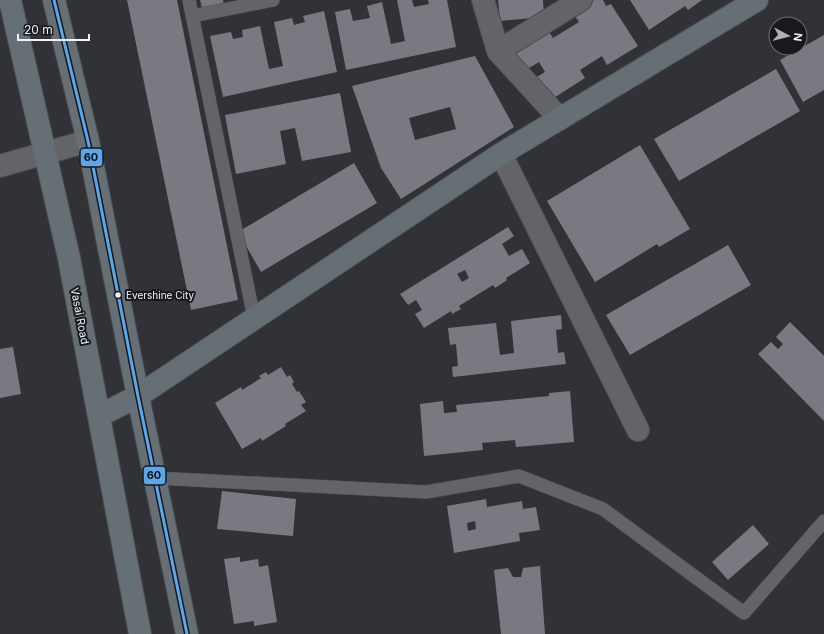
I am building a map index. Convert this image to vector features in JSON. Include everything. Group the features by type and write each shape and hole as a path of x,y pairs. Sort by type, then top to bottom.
{"main road":[{"name":"Vasai Road","path":"10,0 69,258 140,634"},
{"path":"54,0 88,142 187,634"},
{"path":"99,416 138,396 501,154 757,0"}],"street":[{"path":"483,0 498,51 560,118"},
{"path":"498,51 581,0"},
{"path":"0,166 88,142"},
{"path":"501,154 638,430"}],"lane":[{"path":"189,0 254,318"},
{"path":"192,16 273,0"},
{"path":"155,478 426,492 519,476 603,508 744,613 824,521"}],"building":[{"path":"127,0 177,0 238,300 191,310"},
{"path":"200,0 223,0 224,5 202,8"},
{"path":"397,0 412,0 414,7 429,4 428,0 447,0 456,47 346,70 335,12 350,9 353,21 370,18 367,6 382,2 391,44 405,41"},
{"path":"498,0 543,0 544,17 500,21"},
{"path":"594,0 603,0 606,6 611,4 638,46 607,65 602,56 580,70 585,78 546,103 532,80 545,72 539,62 526,70 514,50 547,29 553,38 579,22 573,13"},
{"path":"630,0 702,0 688,10 685,6 649,30"},
{"path":"324,11 337,72 223,97 210,36 231,32 233,39 243,37 242,30 260,26 269,69 283,66 274,22 292,18 294,25 305,22 303,16"},
{"path":"824,35 824,90 803,102 780,60 787,56 808,56 808,44"},
{"path":"475,56 514,127 401,199 381,168 352,86","holes":["450,107 456,129 415,140 409,118"]},
{"path":"776,69 800,111 679,181 654,139"},
{"path":"340,93 351,152 302,161 295,128 280,131 286,164 236,174 225,115"},
{"path":"640,145 690,229 659,247 657,244 595,282 547,201"},
{"path":"354,163 377,203 261,272 238,232"},
{"path":"508,227 514,236 502,244 509,256 522,249 530,263 506,278 507,280 495,288 493,285 459,306 461,309 452,314 451,311 424,328 415,314 422,310 416,300 408,305 400,294","holes":["465,270 469,278 462,282 457,274"]},
{"path":"728,245 751,285 630,355 606,315"},
{"path":"561,315 562,329 556,330 558,353 564,352 566,364 453,377 452,367 458,366 456,344 450,345 448,328 496,323 500,355 514,353 511,321"},
{"path":"790,322 824,356 824,421 758,354 771,342 778,349 783,344 776,337"},
{"path":"13,347 21,394 0,398 0,349"},
{"path":"281,367 287,377 290,375 294,382 292,384 297,392 299,391 306,402 301,405 306,411 262,441 261,438 242,449 215,403 241,387 242,390 261,378 259,376 266,372 268,375"},
{"path":"570,391 574,442 516,447 515,440 482,443 483,450 424,456 420,404 443,401 444,413 457,412 456,405 549,396 549,393"},
{"path":"222,491 296,499 293,536 217,529"},
{"path":"486,499 487,507 522,501 523,509 536,507 540,530 519,533 520,541 454,553 447,506","holes":["475,521 476,529 468,531 467,523"]},
{"path":"753,525 769,544 728,580 712,562"},
{"path":"240,557 240,562 258,559 259,567 268,565 277,622 254,626 254,621 234,624 224,559"},
{"path":"540,566 545,634 501,634 494,570 508,568 513,577 521,577 523,568"}],"transit line":[{"name":"60","path":"54,0 88,141 187,634"}],"place":[{"name":"Evershine City","path":"118,295"}]}
